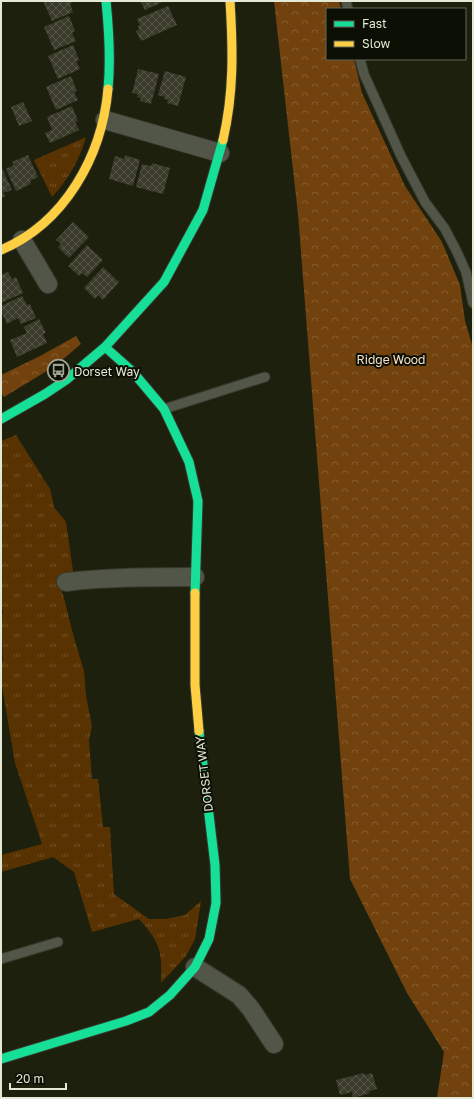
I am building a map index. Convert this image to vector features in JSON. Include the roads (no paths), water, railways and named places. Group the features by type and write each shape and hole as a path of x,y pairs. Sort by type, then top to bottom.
{"street":[{"path":"1,250 22,240 50,217 66,201 79,183 97,148 104,120 110,83 110,25 106,1"},
{"path":"1,419 45,394 66,380 105,347 164,282 203,210 220,153 228,114 232,80 233,42 230,1"},
{"path":"104,120 220,153"},
{"path":"22,240 48,284"},
{"name":"DORSET WAY","path":"2,1055 126,1021 149,1012 170,995 195,966 209,939 216,903 215,865 201,754 195,685 195,577 198,501 190,462 164,409 132,371 105,347"},
{"path":"66,582 86,573 195,577"},
{"path":"195,966 239,995 251,1009 274,1044"}],"lane":[{"path":"360,60 364,74 401,156 425,202 446,229 457,252 466,272 473,303"},
{"path":"164,409 265,377"},
{"path":"1,960 58,942"}],"place":[{"name":"Dorset Way","path":"58,371"}],"park label":[{"name":"Ridge Wood","path":"391,359"}]}
